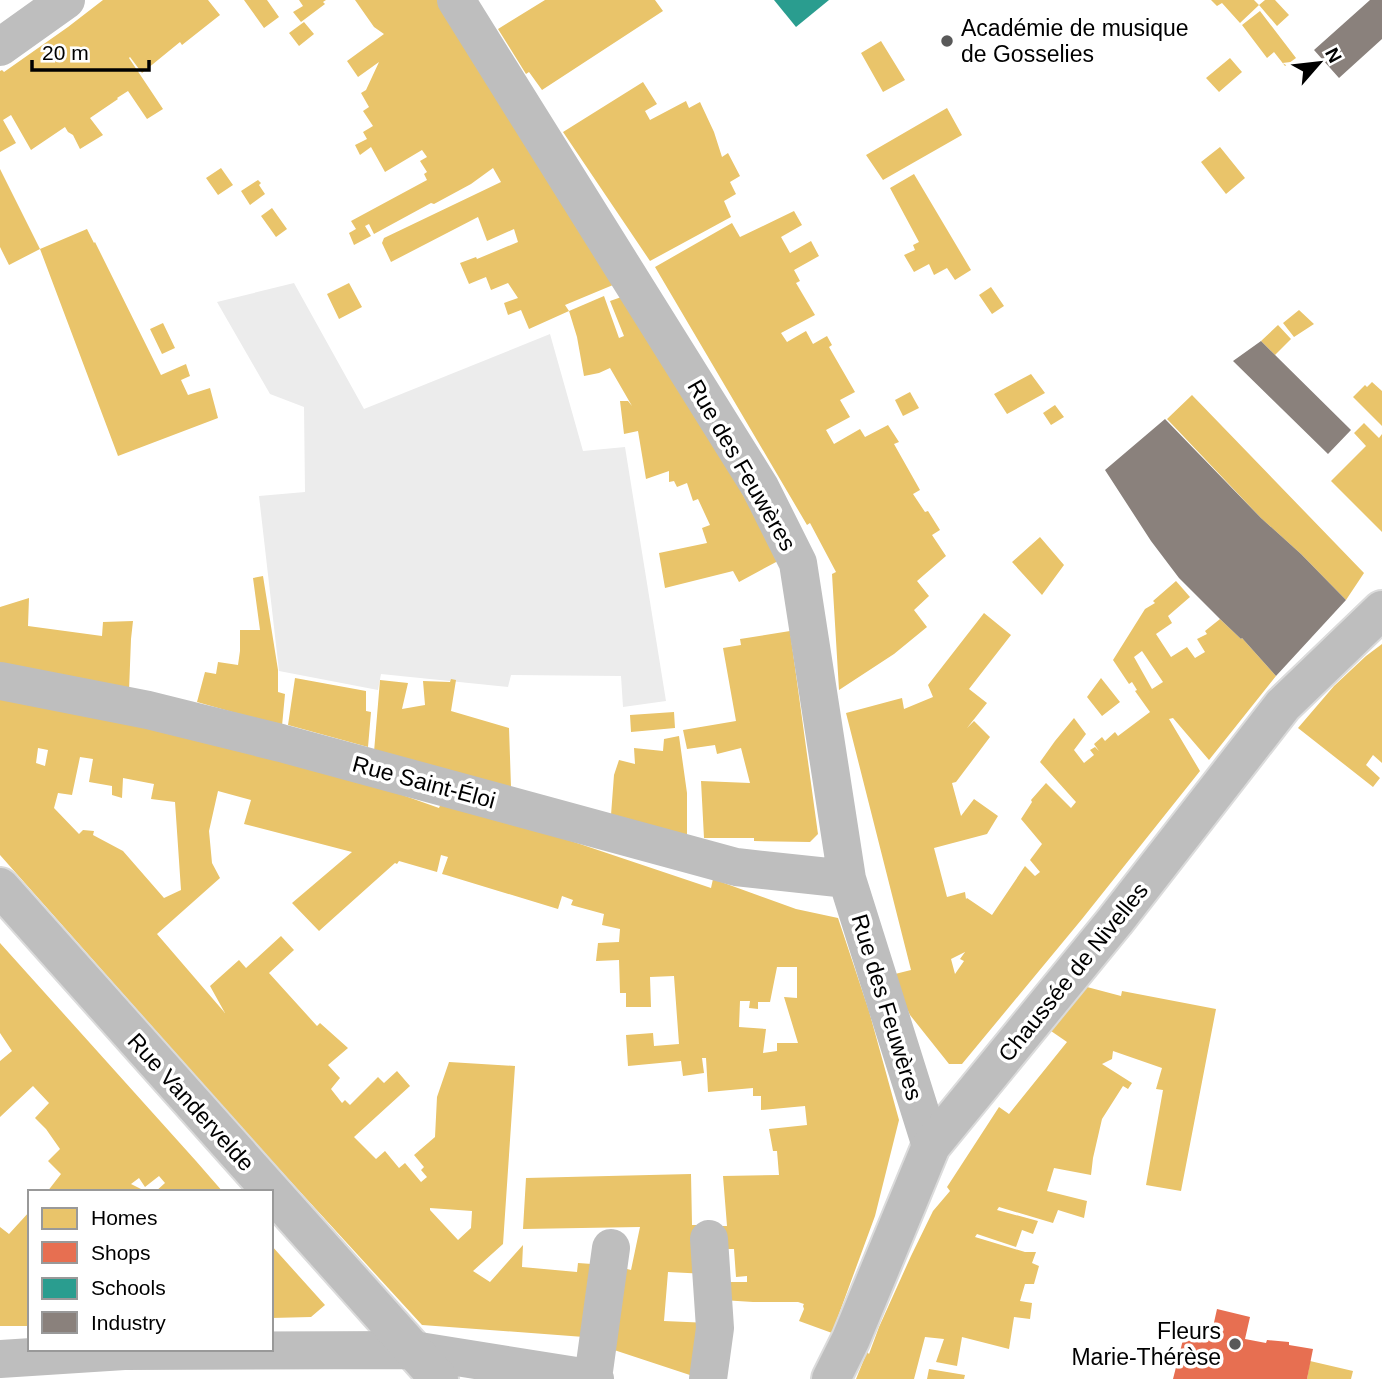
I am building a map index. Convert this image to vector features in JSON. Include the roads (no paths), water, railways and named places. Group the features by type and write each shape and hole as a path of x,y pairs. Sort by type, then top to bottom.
{"street":[{"path":"0,47 66,0"},
{"name":"Rue des Feuwères","path":"471,5 760,487 798,563 847,879 931,1146"},
{"name":"Chaussée de Nivelles","path":"831,1379 851,1339 931,1146 1115,921 1283,705 1382,610"},
{"name":"Rue Saint-Éloi","path":"0,681 161,713 281,743 736,867 847,879"},
{"name":"Rue Vandervelde","path":"0,887 270,1190"},
{"name":"Rue Vandervelde","path":"273,1193 439,1379"},
{"path":"708,1379 715,1328 709,1239"},
{"path":"273,1351 413,1350 594,1379 611,1248"},
{"path":"0,1359 124,1352 268,1351"}],"place":[{"name":"Académie de musique de Gosselies","path":"947,41"},
{"name":"Fleurs Marie-Thérèse","path":"1235,1344"}]}
